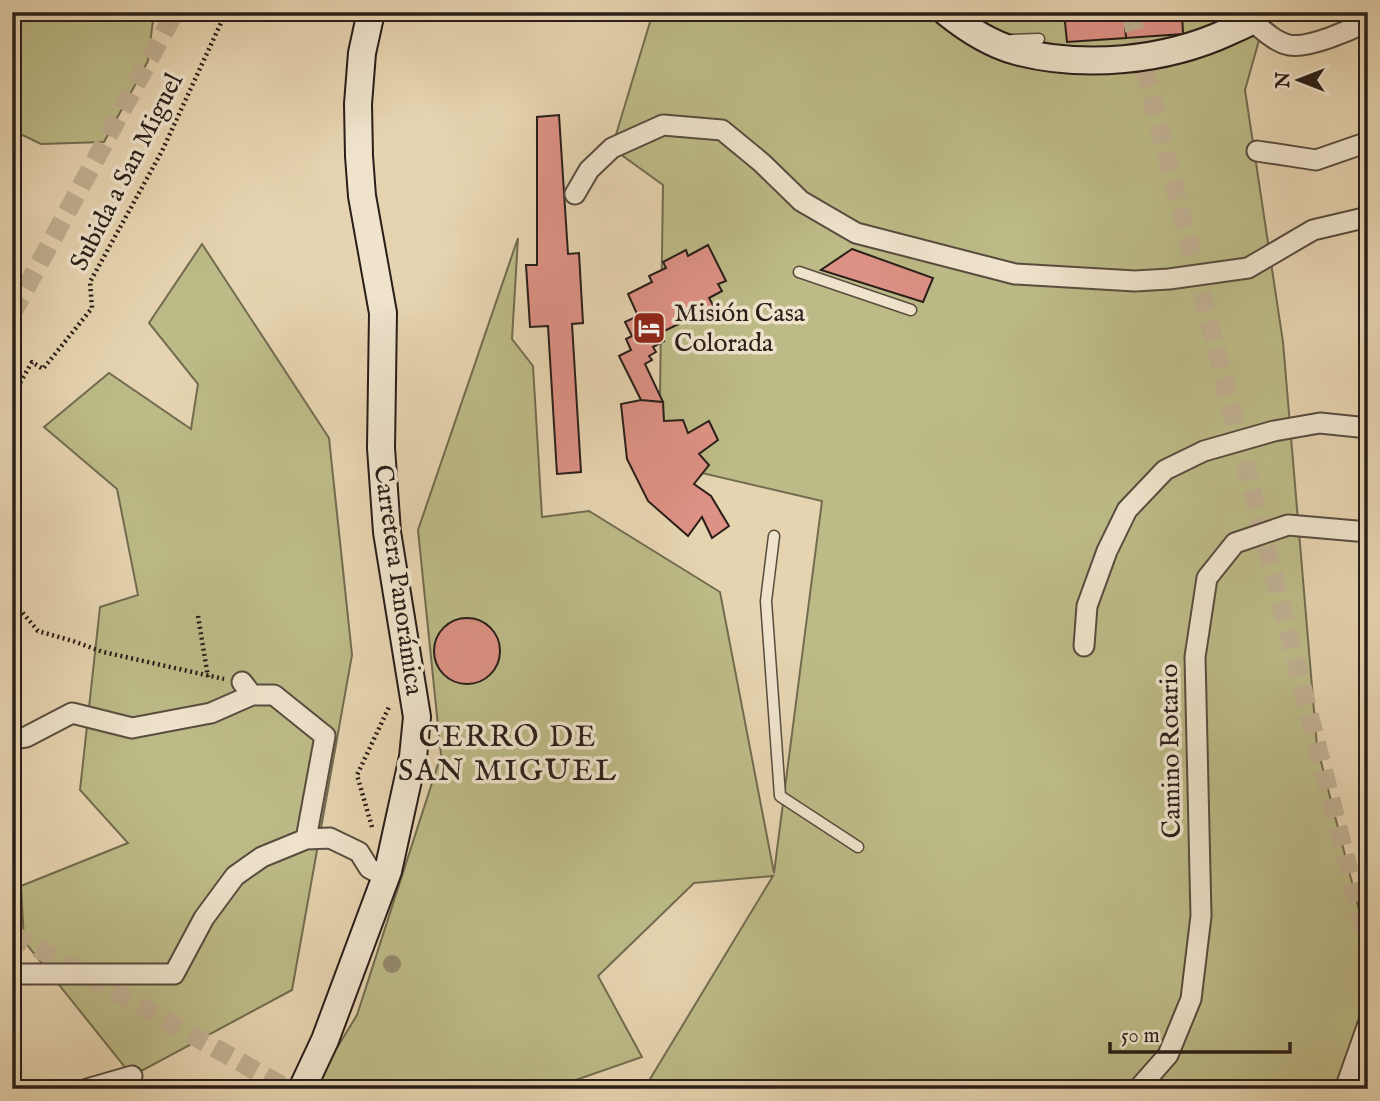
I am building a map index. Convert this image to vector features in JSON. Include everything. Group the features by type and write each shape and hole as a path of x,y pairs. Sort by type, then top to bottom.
{"street":[{"name":"Carretera Panorámica","path":"302,1089 325,1040 386,877 413,757 417,717 387,532 380,448 383,313 362,196 359,156 358,103 362,52 371,12"},
{"path":"946,12 988,41 1016,51 1109,60 1181,50 1215,38 1256,17 1272,38 1291,46 1337,37 1368,22"},
{"path":"575,194 589,170 612,148 663,125 722,130 762,163 801,201 856,233 1015,274 1135,281 1248,268 1313,230 1368,217"},
{"path":"1257,151 1316,160 1368,142"},
{"path":"1084,646 1087,606 1107,551 1127,510 1165,470 1204,451 1274,431 1320,423 1368,428"},
{"name":"Camino Rotario","path":"1138,1089 1168,1055 1191,999 1201,916 1195,657 1207,578 1235,543 1288,525 1368,532"},
{"path":"12,739 26,737 72,713 132,728 211,713 247,688 274,695 325,736 306,839"},
{"path":"12,974 174,974 204,918 234,876 262,857 306,839 330,838 359,852 369,868 386,877"},
{"path":"1345,1089 1368,1024"},
{"path":"87,1089 132,1076"}],"lane":[{"path":"1202,14 1215,12"},
{"path":"988,41 1040,39"},
{"path":"799,272 911,310"},
{"path":"774,536 766,601 780,796 858,847"}],"path":[{"name":"Subida a San Miguel","path":"12,397 32,362 43,369 92,308 90,282 162,151 226,12"},
{"path":"12,611 22,612 38,631 103,652 247,688"},
{"path":"198,616 208,677"},
{"path":"375,839 357,775 392,700"}],"shaded area":[{"path":"12,12 154,12 148,61 104,142 41,144 12,130"},
{"path":"653,12 1267,12 1245,90 1283,342 1317,746 1368,945 1368,1089 644,1089 773,876 694,883 598,976 642,1057 550,1089 312,1089 357,1015 441,755 418,530 518,238 512,339 533,366 542,517 589,511 720,592 774,873 822,501 659,463 663,185 612,148"},
{"path":"202,244 329,438 352,655 292,990 132,1076 24,941 21,886 128,843 80,790 100,607 138,595 117,489 44,427 109,373 191,429 198,384 149,323"}],"building":[{"path":"1124,12 1182,12 1183,34 1126,38"},
{"path":"1124,12 1126,38 1067,42 1064,13"},
{"path":"559,115 568,254 579,253 583,323 572,324 581,472 557,474 548,326 530,327 526,265 537,265 537,117"},
{"name":"Misión Casa Colorada","path":"708,245 726,281 718,284 722,291 709,298 714,307 660,333 664,341 653,347 656,352 649,356 652,360 645,364 663,402 641,400 619,356 631,350 626,339 632,336 625,322 638,316 628,294 652,282 649,276 666,268 663,262 686,250 688,256"},
{"path":"852,249 933,278 923,302 821,270"},
{"path":"641,400 663,402 664,421 683,420 688,433 709,421 718,440 699,454 709,465 694,484 711,496 729,526 712,538 702,517 688,536 648,501 627,459 621,404"},
{"path":"473,618 491,627 498,638 498,664 491,675 480,682 461,684 443,675 436,664 434,645 443,627 454,620"}],"tunnel":[{"path":"12,314 175,12"},
{"path":"1130,12 1368,945"},
{"path":"12,934 288,1089"}],"place":[{"name":"Misión Casa Colorada","path":"649,328"}],"district":[{"name":"CERRO DE SAN MIGUEL","path":"508,755"}]}
